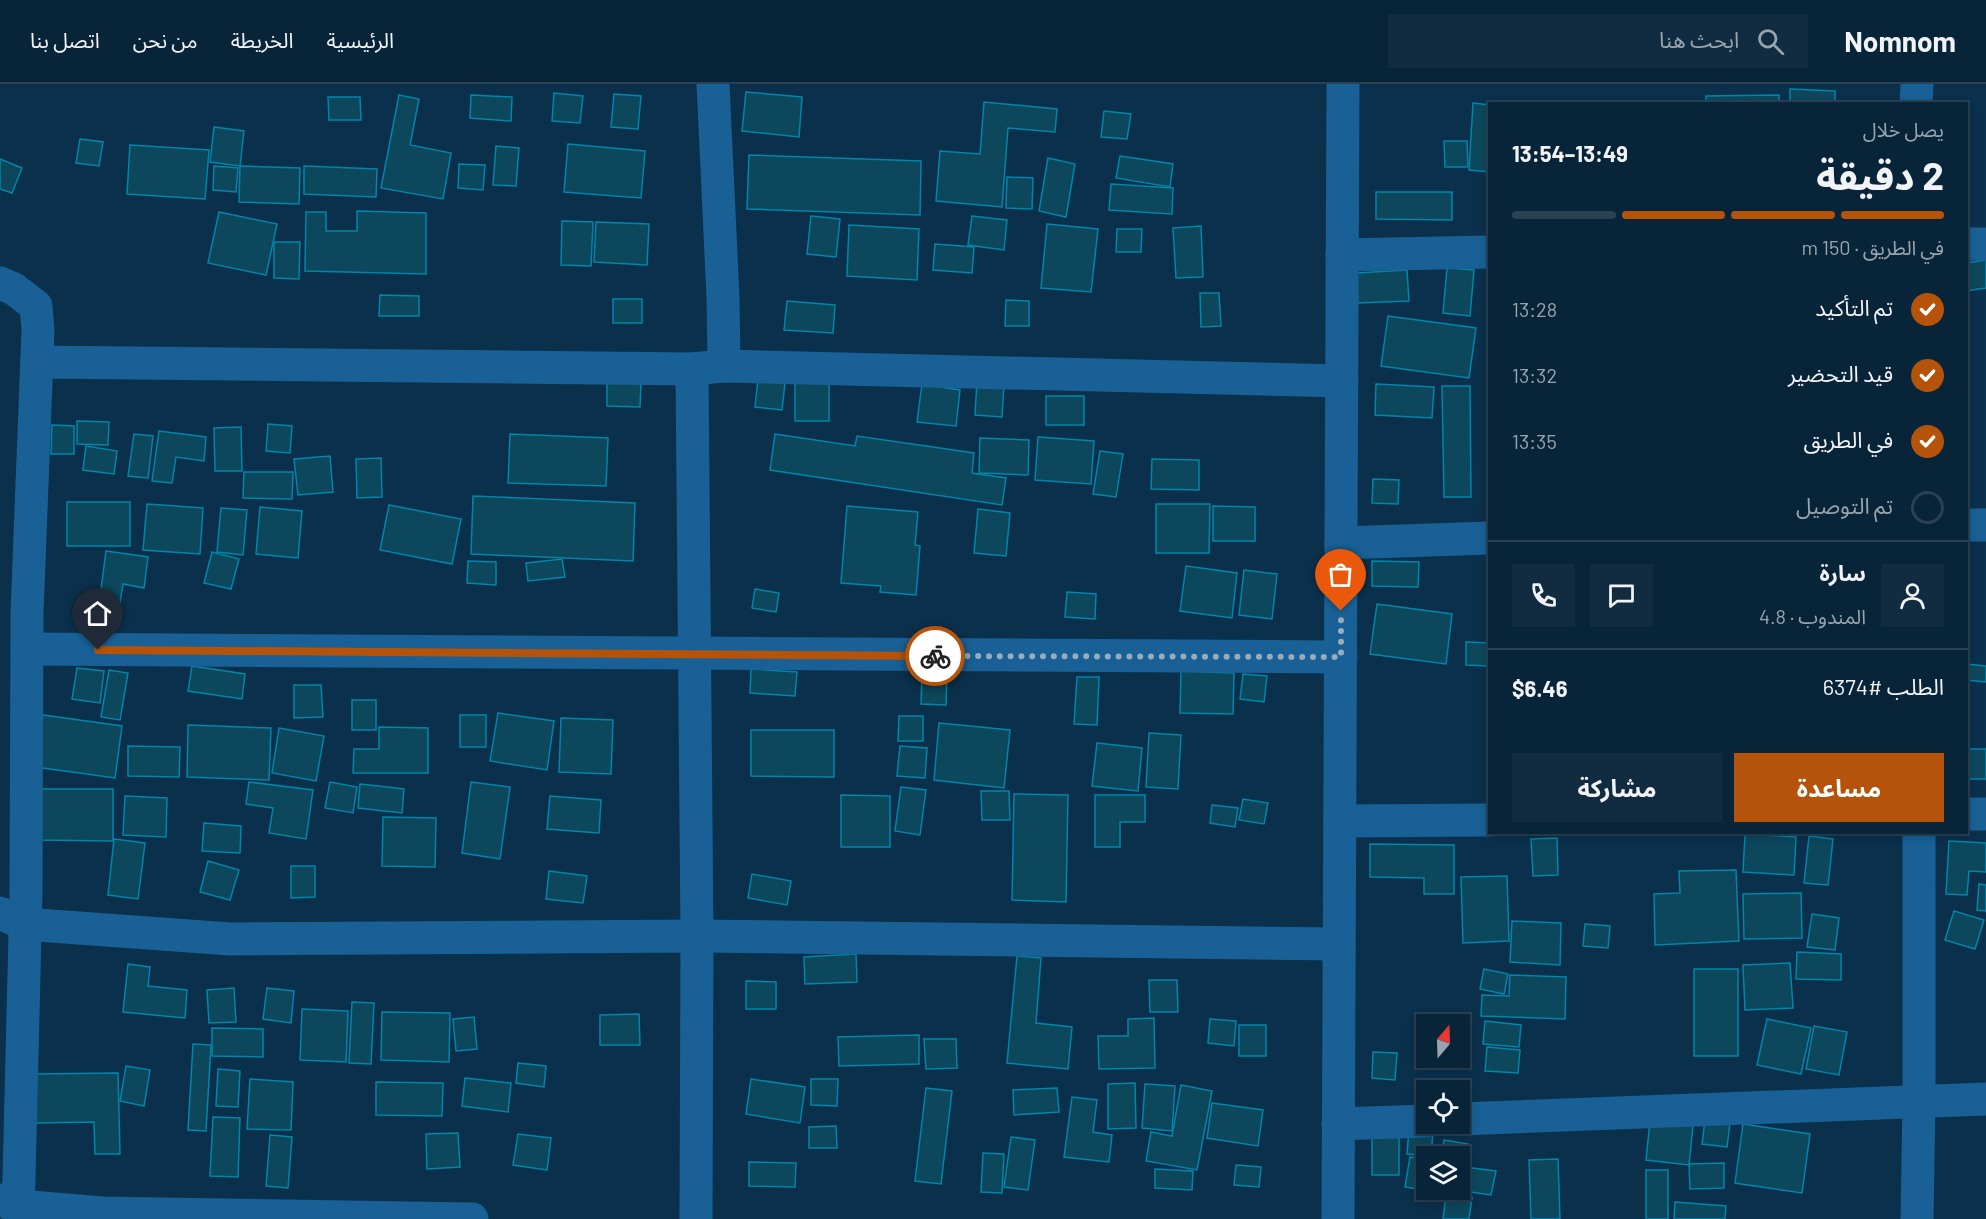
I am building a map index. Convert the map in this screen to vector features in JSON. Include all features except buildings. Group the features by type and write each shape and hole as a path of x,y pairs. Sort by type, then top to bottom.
{"street":[{"path":"713,84 724,366"},
{"path":"1338,1219 1343,84"},
{"path":"1916,102 1917,84"},
{"path":"1968,244 1986,244"},
{"path":"1342,255 1488,252"},
{"path":"0,283 14,289 36,306 38,330 38,362 13,607 27,649 26,893 12,919 12,1208 102,1213 472,1219"},
{"path":"38,362 692,369 724,366 1342,381"},
{"path":"692,369 697,936 696,1219"},
{"path":"1968,525 1986,525"},
{"path":"1341,543 1488,538"},
{"path":"27,649 694,655 1341,657"},
{"path":"1968,814 1986,814"},
{"path":"1340,821 1488,820"},
{"path":"1917,1219 1919,834"},
{"path":"12,919 230,939 697,936 1340,944"},
{"path":"1470,1119 1986,1099"},
{"path":"1338,1124 1416,1121"}],"way so far":[{"path":"935,656 1341,657 1341,611"}],"route":[{"path":"98,650 935,656"}]}
